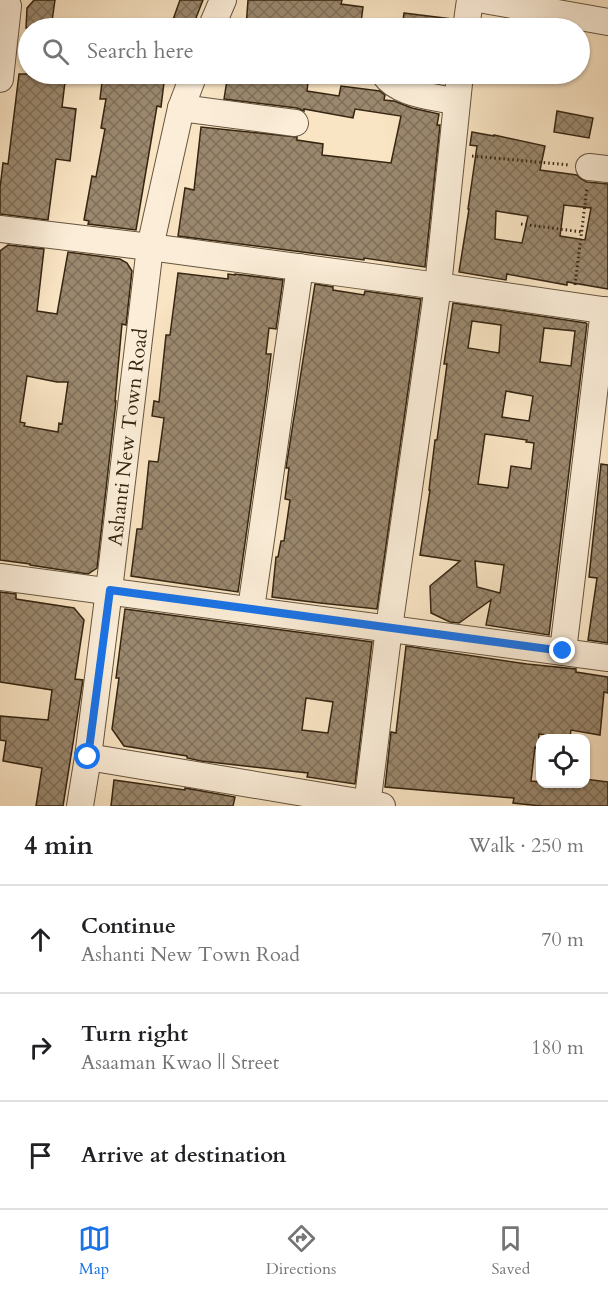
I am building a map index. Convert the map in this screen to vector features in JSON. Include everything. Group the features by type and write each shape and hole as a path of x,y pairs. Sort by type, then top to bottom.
{"street":[{"path":"215,18 223,0"},
{"path":"467,18 470,0"},
{"path":"484,0 585,18"},
{"path":"0,79 7,7"},
{"path":"590,19 608,22"},
{"name":"Ashanti New Town Road","path":"80,806 110,590 150,247 181,108 190,84"},
{"path":"394,84 401,89 456,102"},
{"path":"88,757 372,805 389,628 438,286 459,84"},
{"path":"181,108 295,123"},
{"path":"0,228 300,267 606,311 563,651"},
{"path":"251,609 300,267"},
{"path":"0,577 608,658"}],"path":[{"path":"453,154 599,168 582,232 573,306"},
{"path":"521,224 582,232"}],"building":[{"path":"34,0 55,0 52,18 26,18 27,8"},
{"path":"180,0 203,0 196,18 174,18"},
{"path":"248,0 342,0 341,4 363,7 362,18 247,18"},
{"path":"404,13 444,18 403,18"},
{"path":"18,82 18,84 65,84 62,107 76,109 70,161 56,159 48,220 0,214 3,163 8,164"},
{"path":"102,84 164,84 161,107 157,106 136,230 88,224 89,221 84,220 92,176 96,177 105,129 101,128 106,99 100,99"},
{"path":"226,84 308,84 307,91 339,96 341,86 380,91 385,95 384,100 439,114 437,125 440,125 425,267 178,236 185,188 194,190 201,127 297,137 297,140 323,144 322,155 391,163 401,116 355,109 353,118 224,99"},
{"path":"557,111 593,118 589,138 554,132"},
{"path":"472,132 545,146 540,170 577,175 587,182 608,184 608,289 567,282 567,285 507,274 506,280 459,272 477,146 470,145","holes":["564,205 591,208 585,240 560,236","496,211 528,216 522,243 495,239"]},
{"path":"8,245 44,249 37,311 57,314 68,252 120,259 127,263 132,271 126,325 122,324 116,401 97,568 88,574 0,560 0,251","holes":["27,376 68,382 62,424 59,423 58,432 24,426 25,423 20,422"]},
{"path":"178,273 228,279 228,274 235,274 283,280 276,329 269,328 266,354 271,354 267,389 238,592 131,576 137,529 142,529 149,461 158,462 164,418 152,416 154,401 159,402 166,335 170,335"},
{"path":"315,284 333,287 333,290 364,295 365,291 421,299 377,609 272,597 276,557 278,557 281,541 284,541 290,500 285,499 289,468 286,468"},
{"path":"453,303 587,324 549,635 486,625 491,600 459,623 450,622 431,613 430,586 460,561 420,555 447,364 444,364","holes":["472,321 501,325 499,353 468,348","544,328 575,331 571,366 540,362","506,391 533,396 529,421 502,417","485,434 534,443 531,469 511,466 508,488 478,484","475,561 504,565 500,593 477,587"]},
{"path":"601,464 608,465 608,643 588,640 597,578 589,577"},
{"path":"0,592 16,594 16,599 74,608 84,620 75,679 83,680 63,806 36,806 42,768 3,761 6,741 0,740 0,716 48,720 52,690 0,682"},
{"path":"125,609 372,642 355,784 307,777 308,773 201,761 187,758 187,756 124,746 112,729 119,678 116,678","holes":["306,698 333,702 328,733 302,730"]},
{"path":"406,646 576,669 576,672 608,677 608,693 604,692 600,735 571,730 570,734 536,734 531,781 536,782 536,788 590,788 590,780 608,782 608,806 541,806 513,803 514,798 385,787 391,732 396,733"},
{"path":"114,780 185,790 185,788 235,797 233,806 111,806"}],"route":[{"path":"88,757 110,590 563,651"}]}
